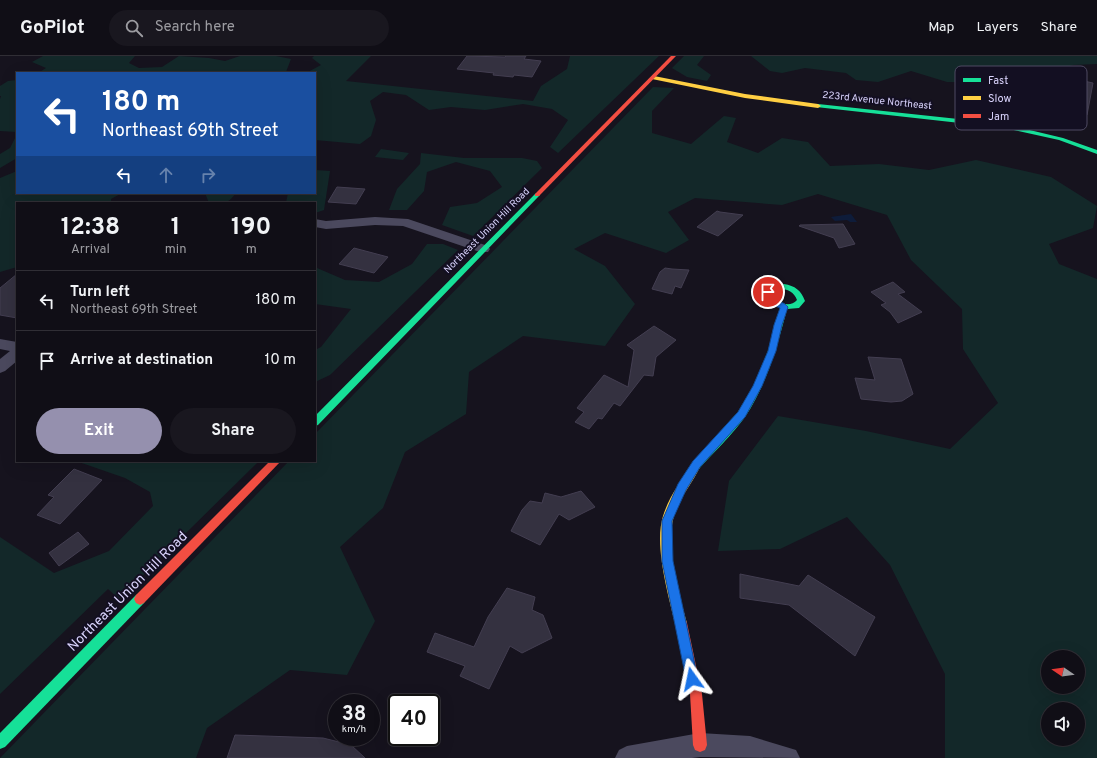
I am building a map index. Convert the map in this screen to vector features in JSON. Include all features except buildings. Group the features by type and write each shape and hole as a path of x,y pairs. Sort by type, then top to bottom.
{"street":[{"name":"Northeast Union Hill Road","path":"316,421 674,56"},
{"name":"223rd Avenue Northeast","path":"654,78 745,96 794,103 955,121"},
{"name":"223rd Avenue Northeast","path":"1021,130 1061,140 1097,152"},
{"path":"316,223 326,225 375,221 404,222 484,249"},
{"path":"700,745 696,694 667,561 667,521 682,487 697,464 741,415 758,386 772,351 784,307"},
{"path":"0,344 16,347"},
{"path":"0,367 16,354"},
{"name":"Northeast Union Hill Road","path":"0,742 275,462"},
{"path":"627,758 700,745 750,748 788,758"}],"green space":[{"path":"43,56 135,56 129,63 139,68 162,67 179,56 209,58 225,61 240,56 276,56 291,59 286,72 40,72 46,68 32,62"},
{"path":"314,56 371,56 346,81 533,101 541,86 567,69 570,56 659,56 558,153 550,147 568,120 552,109 523,104 485,110 451,107 429,110 406,95 383,92 370,101 376,120 371,136 360,144 316,140 316,72 308,72 321,65 312,58"},
{"path":"684,56 704,56 697,65 711,75 707,81 687,77 672,68"},
{"path":"751,56 1097,56 1097,64 1070,66 955,66 955,82 947,82 911,71 878,82 856,80 846,73 805,68 782,73 770,71"},
{"path":"16,80 16,132 0,131 0,86 8,81"},
{"path":"653,87 674,88 652,111 652,133 691,144 724,116 736,118 727,142 758,153 782,138 808,142 830,166 879,164 929,170 976,160 1051,177 1097,206 1093,228 1049,244 1059,264 1097,279 1097,758 945,758 945,674 890,565 847,517 780,549 718,551 729,481 778,416 866,431 950,449 998,403 963,349 962,309 911,260 887,215 818,194 782,205 695,198 668,212 689,240 666,253 605,233 574,249 605,266 635,304 605,346 523,336 469,372 466,414 405,452 383,508 340,547 375,621 347,675 290,670 207,728 196,758 0,758 288,462 316,462 316,433"},
{"path":"16,136 16,159 0,168 0,154 10,148"},
{"path":"381,149 409,153 403,160 375,157"},
{"path":"421,153 464,158 522,158 537,161 542,168 473,236 442,225 450,207 477,203 502,187 490,171 456,162 427,172 424,191 407,210 389,210 397,189 420,164"},
{"path":"316,170 330,171 324,210 316,213 316,202 286,202 288,194 316,194"},
{"path":"16,171 16,194 120,194 111,199 111,202 16,202 16,267 0,272 0,178"},
{"path":"205,194 235,194 230,200 224,202 209,202"},
{"path":"427,244 443,244 458,250 330,375 316,382 316,350 321,347 351,309 316,304 316,269 317,268 345,280 379,282 412,264"},
{"path":"79,462 258,462 119,599 108,589 0,694 0,537 54,573 109,551 153,506 150,492 125,478"}],"water":[{"path":"851,214 857,222 850,222 847,220 835,221 831,217"}],"traffic: fast":[{"path":"818,106 955,121"},
{"path":"1022,130 1061,139 1097,152"},
{"path":"316,421 537,195"},
{"path":"695,467 741,415 758,386 772,351 784,307 796,306 801,301 797,292 789,287 779,286 770,289 767,295 774,302 784,307"},
{"path":"0,742 140,599"}],"traffic: slow":[{"path":"654,78 745,96 818,106"},
{"path":"681,623 672,586 666,547 667,522 668,516 683,486 695,467"}],"traffic: jam":[{"path":"537,195 674,56"},
{"path":"140,599 275,462"},
{"path":"681,623 696,694 700,745"}],"route":[{"path":"692,679 667,561 667,521 682,487 697,464 741,415 758,386 772,351 784,307 773,303 768,295 768,292"}]}
